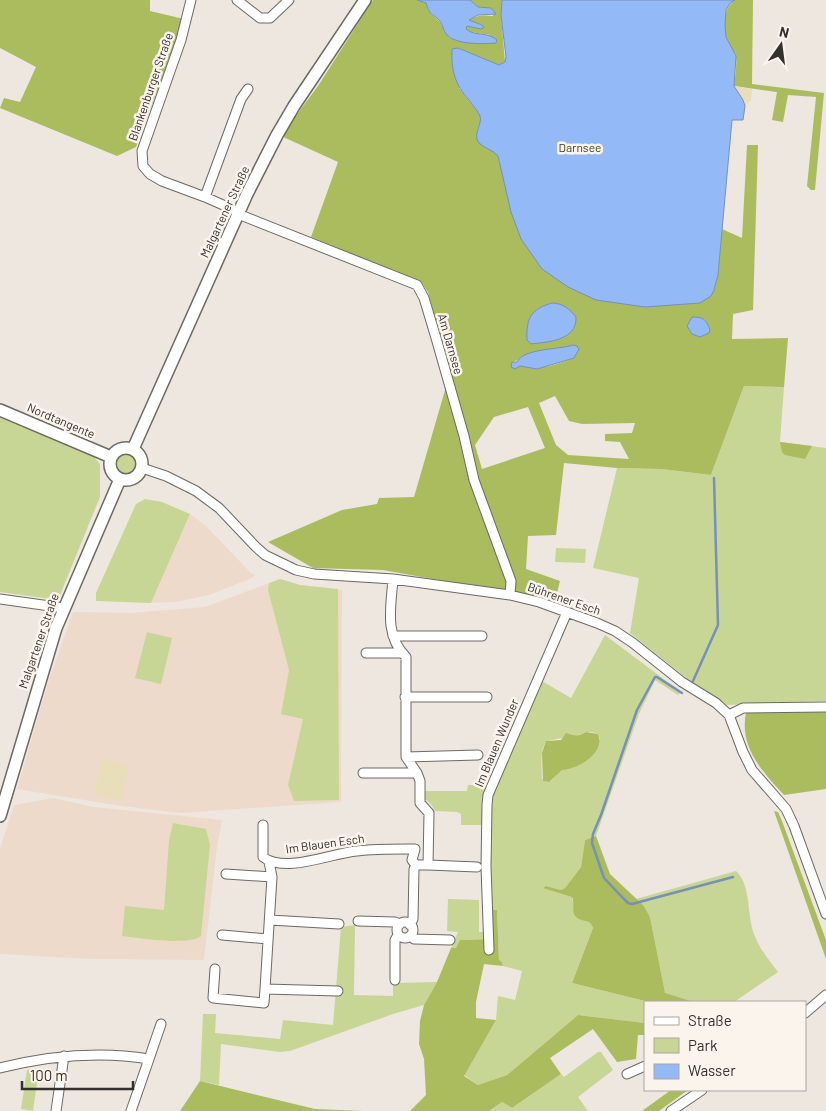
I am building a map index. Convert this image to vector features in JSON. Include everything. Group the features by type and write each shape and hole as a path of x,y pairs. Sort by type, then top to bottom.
{"street":[{"name":"Blankenburger Straße","path":"191,0 181,40 142,151 143,166 150,174 162,181 205,197 239,213"},
{"path":"237,0 260,18 270,18 289,0"},
{"name":"Malgartener Straße","path":"133,449 239,213 281,128 365,0"},
{"path":"205,197 241,99 248,89"},
{"name":"Am Darnsee","path":"239,213 417,285 424,298 436,338 464,436 474,480 511,580 510,595"},
{"name":"Nordtangente","path":"0,410 112,457"},
{"path":"133,449 141,456 142,468 138,476 134,478 129,480 120,479 111,470 112,457 118,450 133,449"},
{"name":"Bührener Esch","path":"142,468 166,476 196,490 219,508 255,546 281,564 314,574 393,579 510,595 539,602 615,631 682,682 716,703 730,715"},
{"name":"Malgartener Straße","path":"0,816 36,692 64,608 120,479"},
{"path":"393,579 389,624 393,636 406,657 406,757 420,781 420,803 429,813 428,865"},
{"path":"0,599 64,608"},
{"name":"Im Blauen Wunder","path":"489,950 486,867 488,795 567,612"},
{"path":"393,636 482,636"},
{"path":"366,653 402,653"},
{"path":"405,696 487,697"},
{"path":"826,706 743,708 730,715 743,752 752,770 786,809 826,914"},
{"path":"406,757 478,755"},
{"path":"363,773 417,773"},
{"name":"Im Blauen Esch","path":"263,824 263,857 269,862 290,863 355,851 427,848"},
{"path":"415,849 412,860 416,865"},
{"name":"Im Blauen Esch","path":"265,989 272,877 269,862"},
{"path":"416,865 477,867"},
{"path":"410,936 412,931 410,925 413,919 414,869 416,865"},
{"path":"226,874 272,877"},
{"path":"270,920 339,924"},
{"path":"358,921 395,922 410,925"},
{"path":"394,980 397,929 400,924"},
{"path":"222,935 268,939"},
{"path":"398,935 404,938 410,936 414,939 450,940"},
{"path":"215,969 213,998 264,1003 265,989 338,992"},
{"path":"806,1012 826,995"},
{"path":"131,1111 161,1024"},
{"path":"0,1068 23,1062 64,1056 149,1059"},
{"path":"56,1111 64,1056"},
{"path":"627,1074 644,1066"},
{"path":"671,1111 695,1092"}],"shaded area":[{"path":"190,514 206,526 255,575 252,578 209,595 175,602 151,603"},
{"path":"280,579 300,585 342,590 341,802 180,813 121,806 17,789 47,686 73,612 131,613 205,607"},
{"path":"53,798 94,807 222,820 217,847 204,960 90,959 0,954 0,849 14,805"}],"green space":[{"path":"0,0 150,0 150,11 184,19 136,147 117,156 0,108 4,98 20,102 36,67 0,48"},
{"path":"373,0 417,0 426,3 429,11 438,19 448,36 463,42 491,35 470,32 466,29 467,26 481,29 482,25 469,21 477,17 493,16 491,8 478,7 470,0 502,0 501,15 505,62 499,65 458,48 459,88 480,115 481,121 477,138 480,143 494,151 498,156 504,180 718,275 722,229 742,238 747,145 758,145 753,310 733,314 732,339 788,338 784,387 744,386 711,475 661,469 617,468 564,463 556,535 528,536 526,569 560,581 555,601 383,570 313,568 268,542 342,510 377,504 379,498 414,497 450,373 428,292 422,283 311,237 338,162 281,136 318,86","holes":["573,345 574,358 551,366 536,368 512,362 544,351","555,396 569,421 582,424 635,423 632,433 605,434 605,441 620,442 629,459 568,455 556,445 539,403","528,407 545,448 482,469 475,445 494,417"]},
{"path":"735,0 753,0 752,84 824,93 815,190 811,190 807,186 816,97 788,95 783,122 772,120 777,92 734,86 736,55 727,39 724,21 728,9"},
{"path":"744,386 784,387 780,442 826,448 826,701 727,705 689,680 630,633 639,578 593,568 617,468 661,469 711,475"},
{"path":"0,416 94,457 100,464 100,497 58,600 0,592"},
{"path":"780,442 812,446 805,459 785,455 782,452"},
{"path":"126,452 134,456 138,464 134,472 126,476 118,472 114,464 118,456"},
{"path":"145,499 162,502 190,514 151,603 96,601 96,593 136,504"},
{"path":"556,548 586,549 585,563 555,562"},
{"path":"280,579 300,585 338,589 339,800 294,801 288,785 303,719 281,714 289,670 268,590 269,583"},
{"path":"147,632 172,638 161,684 135,678"},
{"path":"605,635 681,692 678,695 655,680 639,714 596,836 585,840 581,867 565,888 561,890 546,886 572,897 576,917 589,921 593,928 572,983 645,1001 644,1023 578,1015 507,1075 478,1085 464,1075 496,1020 498,996 515,1000 522,971 503,966 499,960 497,910 491,910 491,811 494,790 542,681 571,698","holes":["586,732 598,734 600,739 557,773 552,780 547,782 542,779 542,758 545,743"]},
{"path":"826,711 826,789 784,795 760,767 749,748 746,737 746,713"},
{"path":"586,732 598,734 599,741 598,748 589,759 576,767 562,770 549,782 543,781 542,753 546,741 561,740 566,733 576,736"},
{"path":"468,785 487,785 484,825 461,825 461,814 457,812 435,811 425,799 425,791 467,791"},
{"path":"774,811 778,812 782,821 826,940 826,959"},
{"path":"173,823 206,829 210,845 201,936 195,939 175,941 122,936 125,906 164,910 169,840"},
{"path":"596,836 610,874 644,906 650,917 665,993 691,1001 645,1001 572,983 593,928 590,923 579,919 575,915 572,897 543,888 546,886 561,890 565,888 581,867 585,840"},
{"path":"736,871 744,884 755,937 778,972 735,1001 690,1001 665,994 650,917 644,906 636,899"},
{"path":"448,899 479,900 479,932 485,932 485,939 461,940 456,948 451,948 458,932 447,931"},
{"path":"491,910 497,910 499,960 503,966 484,964 476,1002 476,1018 496,1020 464,1076 478,1085 507,1075 578,1015 644,1023 644,1035 638,1035 636,1059 617,1062 593,1029 550,1058 561,1074 512,1108 502,1102 489,1111 410,1111 426,1095 424,1059 419,1044 420,1021 424,1005 437,982 451,948 456,948 460,940 491,939"},
{"path":"355,925 354,995 393,996 393,983 437,982 424,1005 393,1014 290,1051 280,1052 221,1044 219,1085 200,1081 203,1014 216,1014 215,1033 280,1039 283,1020 333,1025 341,927"},
{"path":"598,1052 601,1052 613,1070 578,1097 588,1111 489,1111 502,1102 512,1108 561,1074 564,1077"},
{"path":"39,1069 33,1111 21,1109 27,1070"},
{"path":"200,1081 315,1109 364,1111 180,1111"},
{"path":"670,1091 687,1091 659,1111 642,1111"}],"sand":[{"path":"734,86 752,89 751,100 745,106 743,120"},
{"path":"102,758 129,765 121,801 94,795"}],"water":[{"path":"417,0 470,0 478,7 491,8 496,14 478,15 469,20 482,25 484,28 467,26 466,29 473,33 493,37 497,40 496,43 470,43 451,38 440,21 431,13 426,3"},
{"name":"Darnsee","path":"502,0 735,0 730,3 726,10 726,37 736,56 734,86 745,106 743,120 732,120 718,275 711,296 700,303 645,307 596,300 568,287 542,269 521,239 511,212 498,156 481,145 477,140 481,119 460,89 452,64 452,49 458,48 499,65 505,62 501,15"},
{"path":"552,303 566,307 576,317 572,331 560,339 531,344 527,340 527,332 531,316 539,308"},
{"path":"692,317 699,317 705,321 710,330 709,333 700,337 692,334 687,326"},
{"path":"573,345 579,349 574,358 537,369 520,366 515,369 511,367 512,362 517,362 527,354"}],"waterway":[{"path":"693,681 718,625 714,478"},
{"path":"682,693 655,677 637,710 593,834 592,843 604,878 628,903 632,904 733,877"}]}
